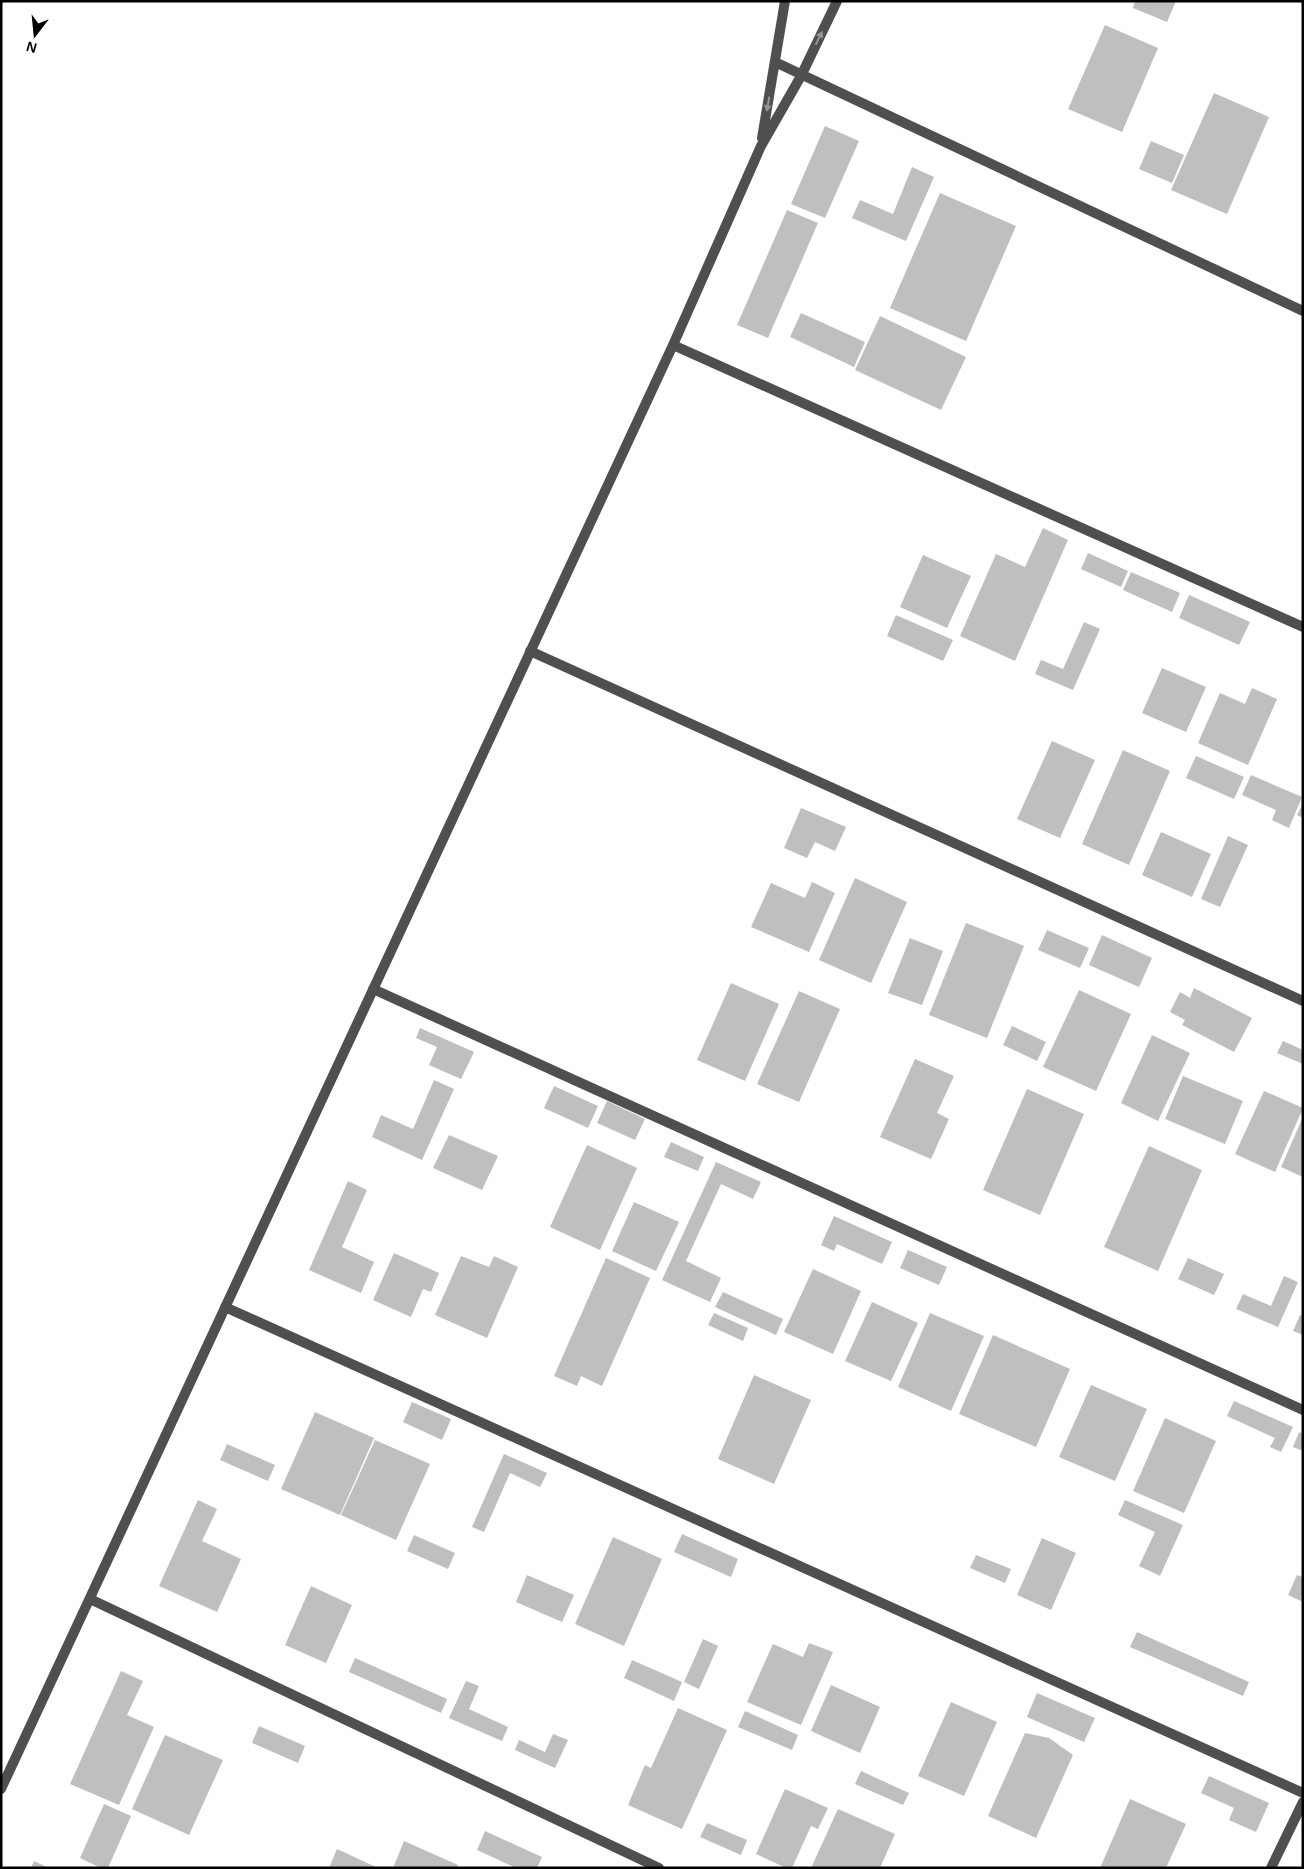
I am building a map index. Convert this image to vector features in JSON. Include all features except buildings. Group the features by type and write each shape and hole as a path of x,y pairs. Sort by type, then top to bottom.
{"street":[{"path":"761,146 785,1"},
{"path":"1,1789 673,345 761,146 801,76 838,1"},
{"path":"776,62 801,76 1303,311"},
{"path":"673,345 1303,627"},
{"path":"530,652 1303,1001"},
{"path":"373,989 1303,1410"},
{"path":"225,1307 1303,1793"},
{"path":"90,1599 659,1868"},
{"path":"1272,1868 1303,1802"}]}
